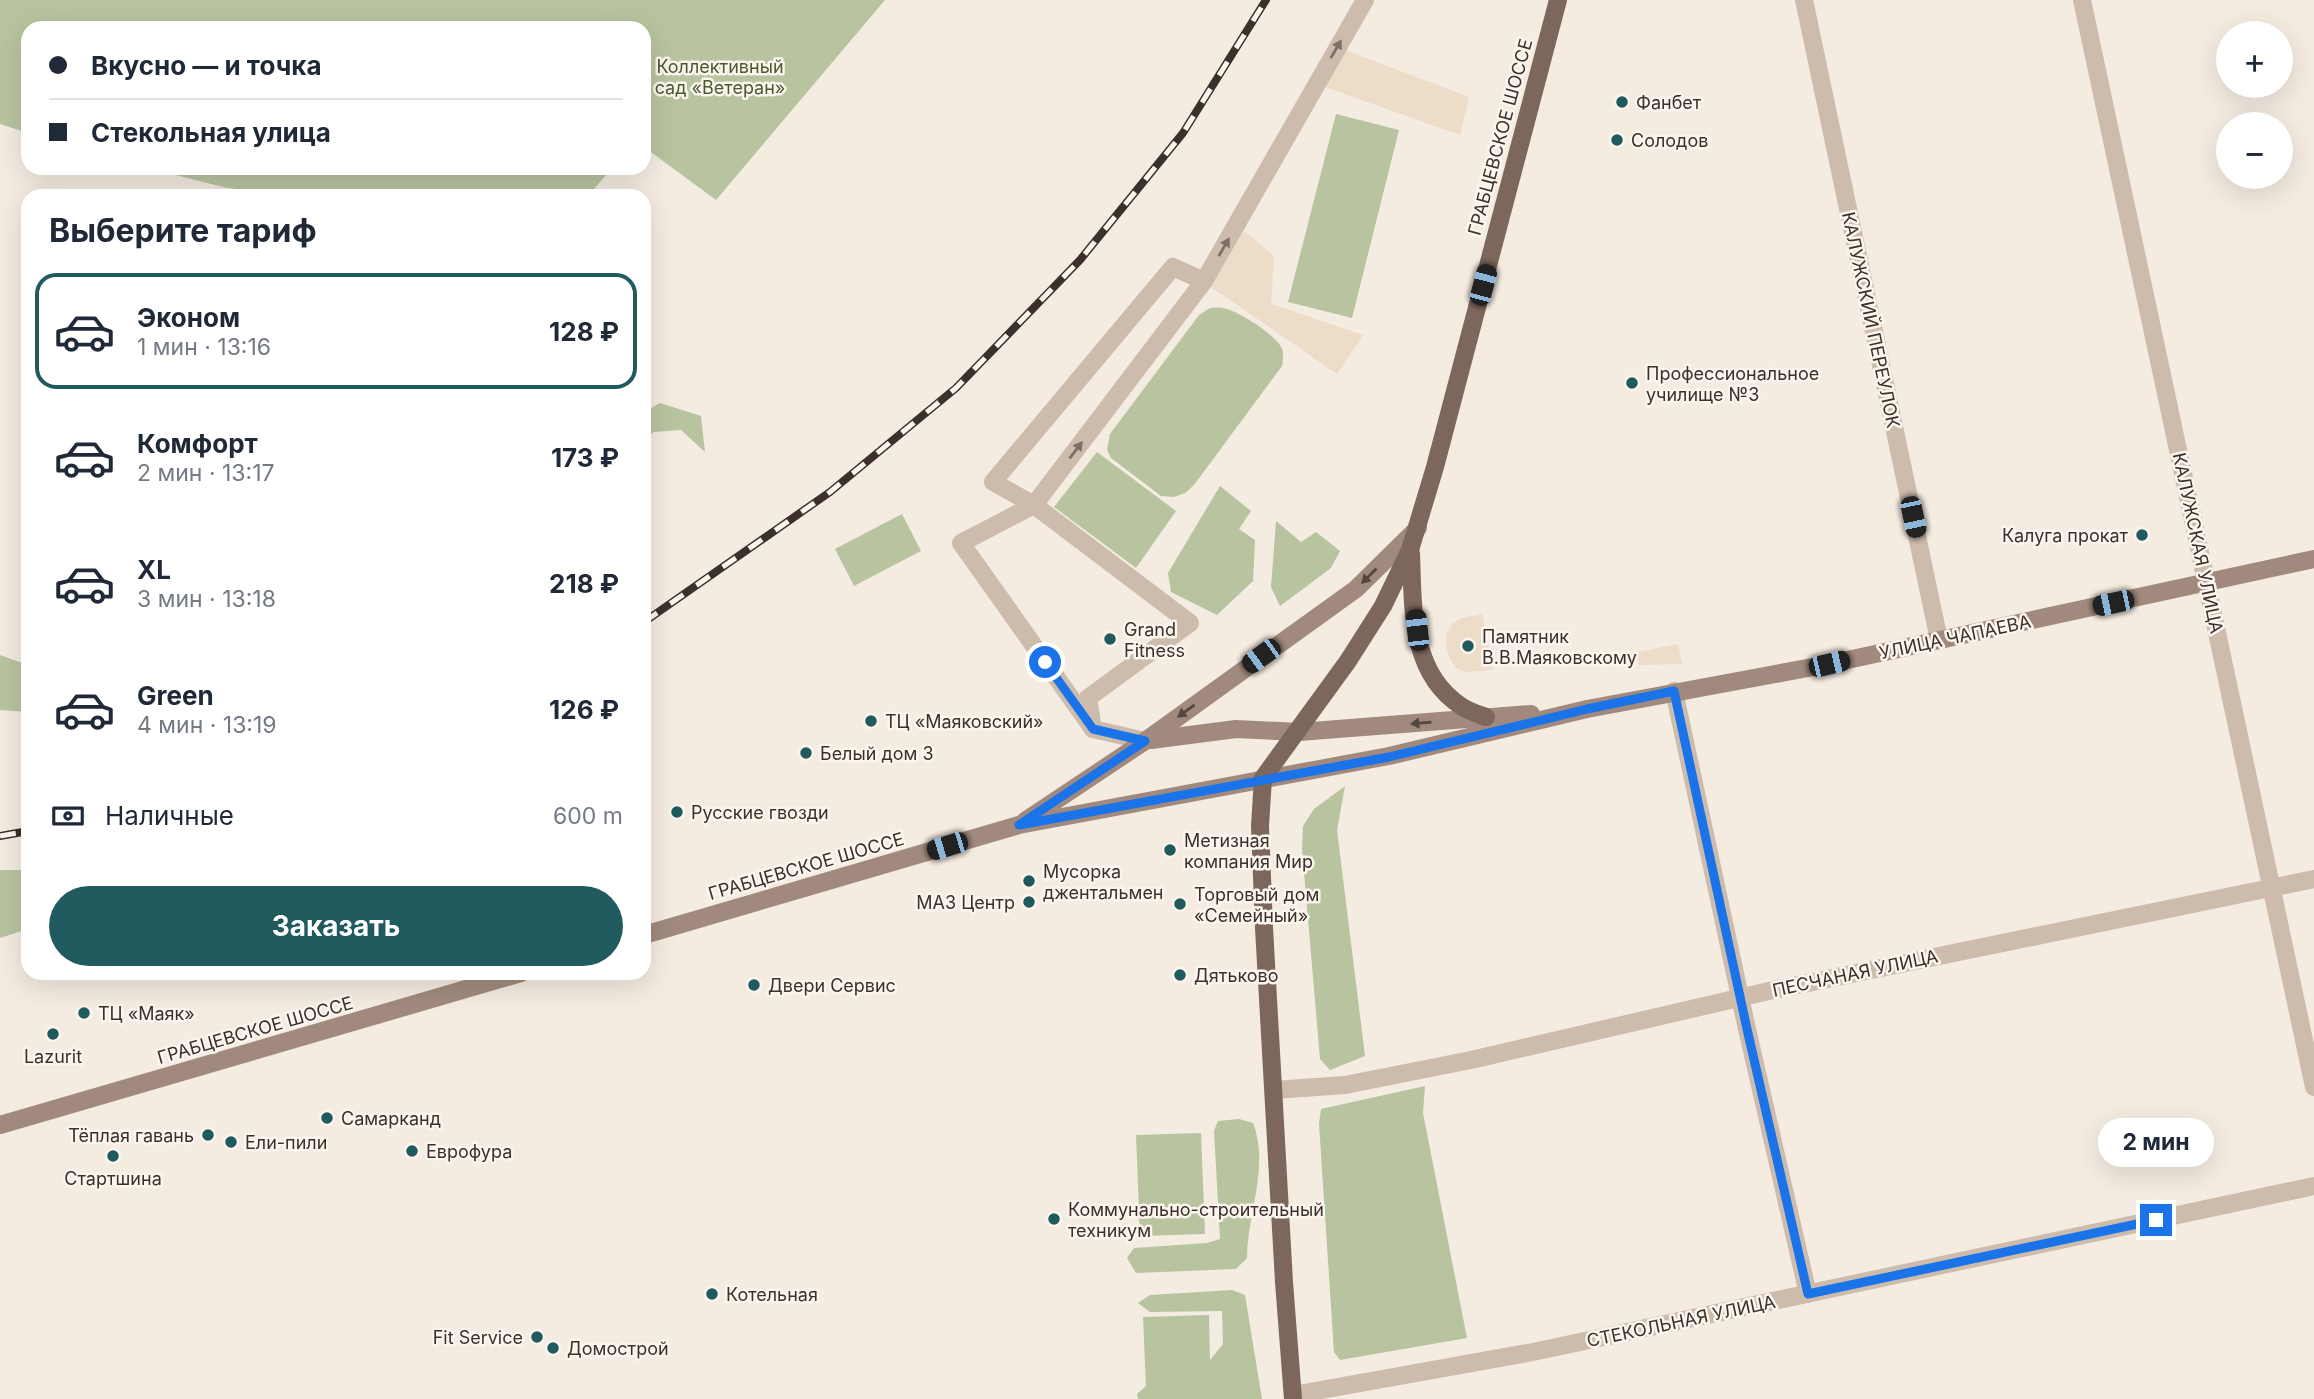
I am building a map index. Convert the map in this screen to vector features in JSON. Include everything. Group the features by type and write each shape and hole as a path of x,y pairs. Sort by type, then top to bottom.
{"main road":[{"name":"ГРАБЦЕВСКОЕ ШОССЕ","path":"1263,778 1348,661 1383,606 1410,550 1558,0"},
{"path":"1019,825 1145,741 1356,589 1418,528"},
{"path":"1410,550 1419,650 1426,668 1439,687 1461,706 1486,717"},
{"name":"УЛИЦА ЧАПАЕВА","path":"1019,825 1263,778 1389,757 1587,709 1829,664 2314,559"},
{"path":"1145,741 1182,734 1236,729 1298,732 1587,709"},
{"path":"1263,778 1261,852 1293,1397"},
{"name":"ГРАБЦЕВСКОЕ ШОССЕ","path":"651,933 1019,825"},
{"name":"ГРАБЦЕВСКОЕ ШОССЕ","path":"0,1125 497,980"}],"street":[{"path":"1145,741 1093,729 961,543 1034,505 1204,281 1365,0"},
{"name":"КАЛУЖСКИЙ ПЕРЕУЛОК","path":"1804,0 1939,640"},
{"name":"КАЛУЖСКАЯ УЛИЦА","path":"2082,0 2314,1087"},
{"path":"1093,729 1088,698 1190,623 1034,505 993,482 1173,267 1204,281"},
{"path":"1674,691 1808,1294"},
{"name":"ПЕСЧАНАЯ УЛИЦА","path":"1274,1090 1345,1085 1471,1060 1741,997 2314,879"},
{"name":"СТЕКОЛЬНАЯ УЛИЦА","path":"1293,1397 1533,1352 2314,1186"}],"green space":[{"name":"Коллективный сад «Ветеран»","path":"0,0 885,0 716,200 651,152 651,21 21,21 21,131 0,124"},
{"path":"1336,114 1399,130 1352,318 1288,302"},
{"path":"176,175 606,175 594,189 223,187"},
{"path":"1210,308 1228,310 1246,318 1273,337 1282,349 1282,366 1194,485 1185,493 1174,497 1161,496 1111,458 1107,450 1110,434 1199,315"},
{"path":"660,403 701,416 705,452 681,430 651,434 651,408"},
{"path":"1097,452 1176,511 1136,568 1054,507"},
{"path":"1220,486 1251,511 1239,529 1255,540 1253,581 1217,615 1171,592 1168,573"},
{"path":"902,514 921,551 854,586 835,549"},
{"path":"1276,521 1301,542 1316,532 1340,551 1331,568 1280,606 1271,587"},
{"path":"0,655 21,662 21,712 0,710"},
{"path":"1345,786 1337,830 1365,1056 1330,1070 1320,1059 1302,849 1303,826 1314,809"},
{"path":"0,870 21,870 21,931 0,938"},
{"path":"1425,1086 1423,1113 1467,1338 1340,1360 1334,1352 1319,1124 1321,1109"},
{"path":"1239,1119 1253,1123 1259,1156 1247,1258 1236,1269 1136,1273 1127,1258 1134,1248 1207,1243 1220,1239 1214,1131 1218,1121"},
{"path":"1201,1133 1205,1234 1140,1236 1136,1135"},
{"path":"1232,1290 1245,1295 1262,1399 1138,1399 1137,1394 1146,1386 1143,1317 1209,1315 1210,1360 1223,1344 1222,1311 1150,1312 1138,1303 1150,1295"}],"shaded area":[{"path":"1345,50 1469,97 1460,135 1325,87"},
{"path":"1243,230 1274,256 1271,304 1363,335 1337,374 1211,287"},
{"path":"1482,614 1493,670 1465,672 1456,668 1449,657 1447,633 1452,624 1462,618"},
{"path":"1678,644 1682,664 1639,665 1637,652"}],"railway":[{"path":"651,617 830,492 956,388 1080,260 1183,133 1266,0"},
{"path":"0,836 21,832"}],"place":[{"name":"Фанбет","path":"1622,102"},
{"name":"Солодов","path":"1617,140"},
{"name":"Профессиональное училище №3","path":"1632,383"},
{"name":"Калуга прокат","path":"2142,535"},
{"name":"Grand Fitness","path":"1110,639"},
{"name":"Памятник В.В.Маяковскому","path":"1468,646"},
{"name":"ТЦ «Маяковский»","path":"871,721"},
{"name":"Белый дом 3","path":"806,753"},
{"name":"Русские гвозди","path":"677,812"},
{"name":"Метизная компания Мир","path":"1170,850"},
{"name":"Мусорка джентальмен","path":"1029,881"},
{"name":"МАЗ Центр","path":"1029,902"},
{"name":"Торговый дом «Семейный»","path":"1180,904"},
{"name":"Дятьково","path":"1180,975"},
{"name":"Двери Сервис","path":"754,985"},
{"name":"ТЦ «Маяк»","path":"84,1013"},
{"name":"Lazurit","path":"53,1034"},
{"name":"Самарканд","path":"327,1118"},
{"name":"Тёплая гавань","path":"208,1135"},
{"name":"Ели-пили","path":"231,1142"},
{"name":"Еврофура","path":"412,1151"},
{"name":"Стартшина","path":"113,1156"},
{"name":"Коммунально-строительный техникум","path":"1054,1219"},
{"name":"Котельная","path":"712,1294"},
{"name":"Fit Service","path":"537,1337"},
{"name":"Домострой","path":"553,1348"}],"route":[{"path":"1045,662 1093,729 1145,741 1019,825 1263,778 1389,757 1674,691 1808,1294 2156,1220"}]}
